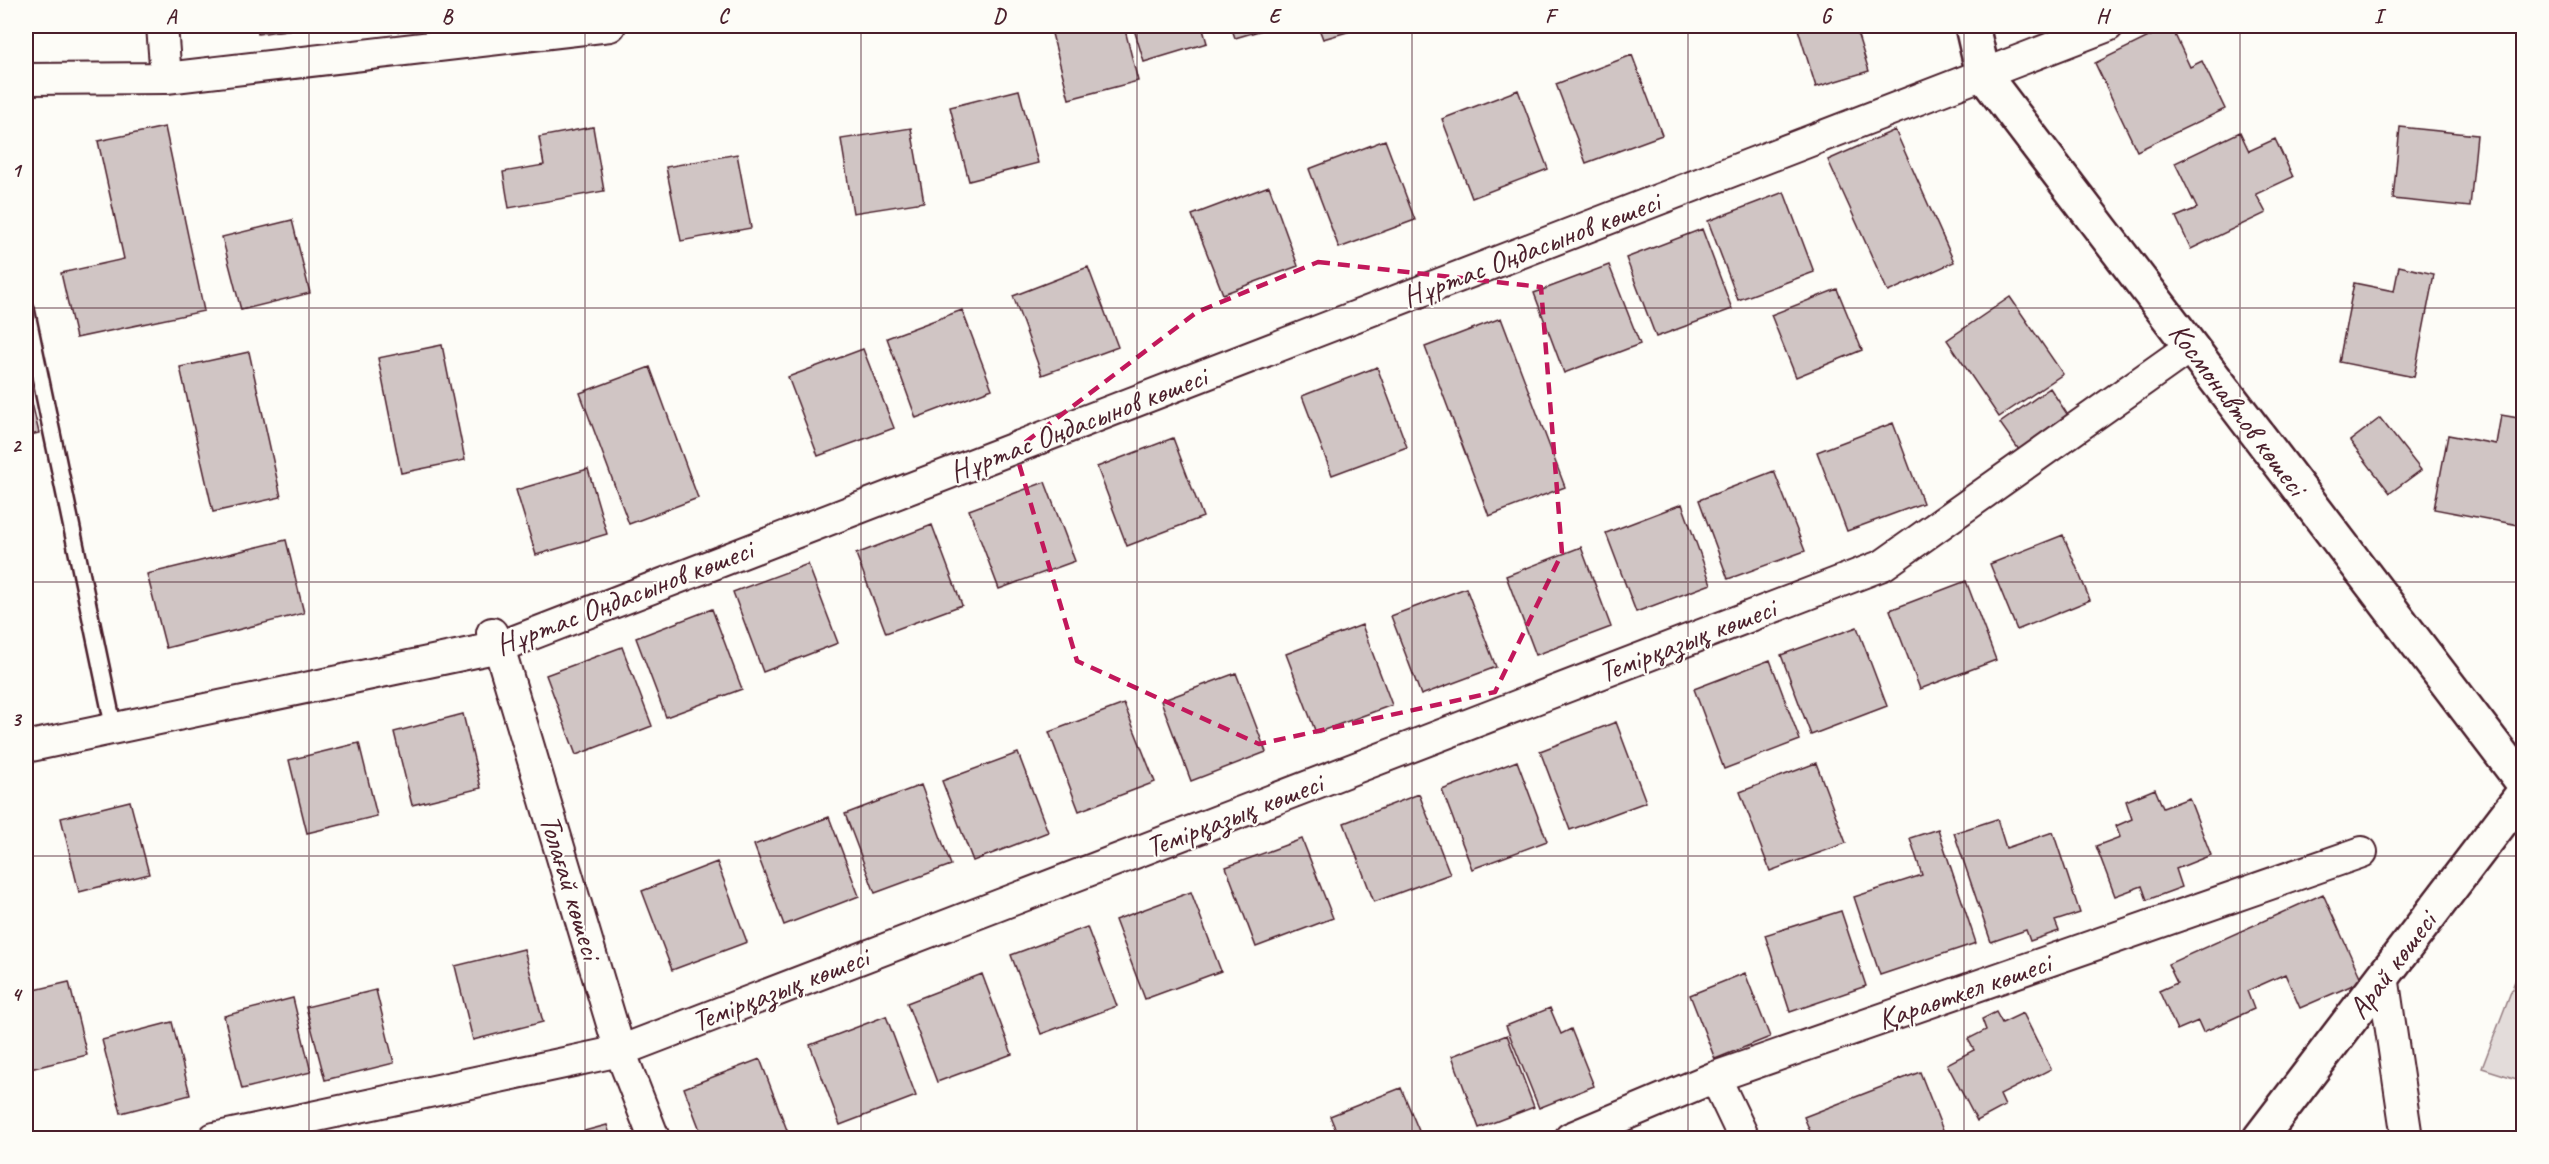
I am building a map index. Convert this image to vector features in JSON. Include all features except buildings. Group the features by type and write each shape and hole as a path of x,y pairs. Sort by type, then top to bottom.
{"street":[{"path":"162,26 166,78"},
{"path":"26,79 166,78 610,26"},
{"name":"Космонавтов көшесі","path":"1972,26 1983,74 2523,784"},
{"name":"Нұртас Оңдасынов көшесі","path":"26,747 114,729 495,640 2108,26"},
{"name":"Темірқазық көшесі","path":"214,1138 620,1051 1883,565 2190,347"},
{"name":"Толағай көшесі","path":"495,640 620,1051 654,1138"},
{"name":"Арай көшесі","path":"2260,1138 2523,792"},
{"name":"Қараөткел көшесі","path":"1570,1138 1715,1077 2362,852"},
{"path":"2383,976 2407,1138"},
{"path":"1715,1077 1744,1138"}],"lane":[{"path":"26,309 114,729"}],"highlighted area":[{"path":"1318,262 1541,287 1562,553 1495,692 1259,744 1077,661 1015,450 1197,312"}],"shaded area":[{"path":"2523,960 2524,1081 2482,1068"}]}
